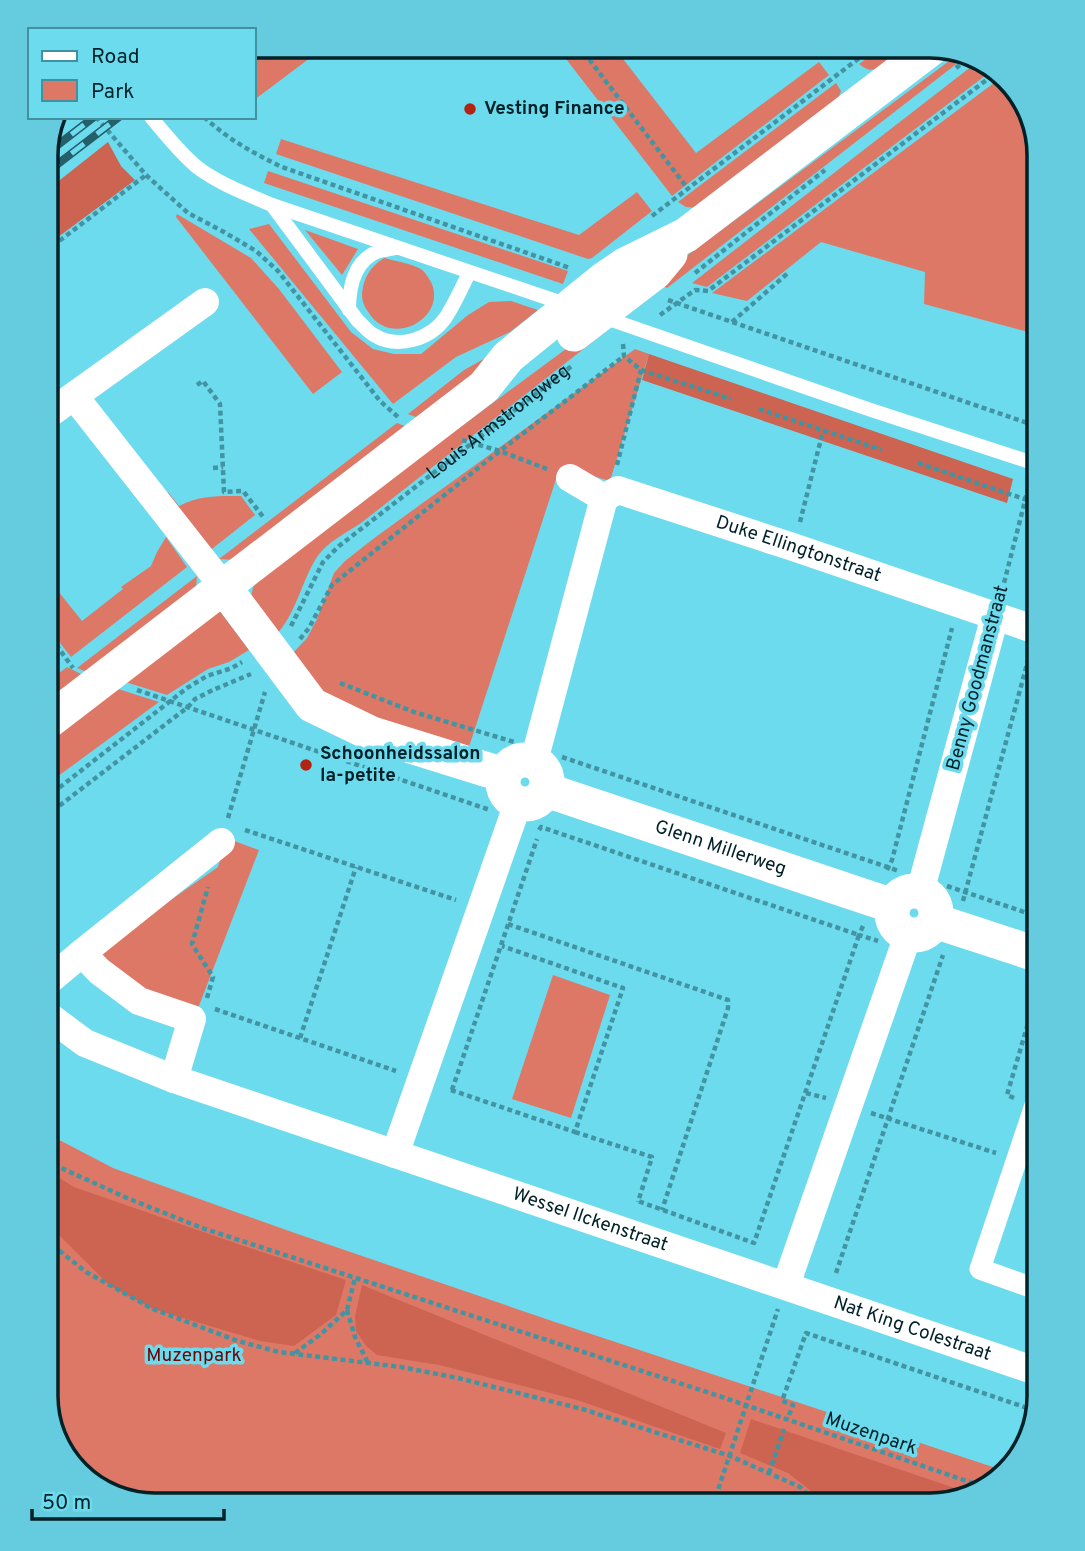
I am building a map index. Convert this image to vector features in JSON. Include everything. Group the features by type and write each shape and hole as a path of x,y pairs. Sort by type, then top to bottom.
{"street":[{"name":"Louis Armstrongweg","path":"58,714 430,430 484,387 508,357 585,311 603,281 625,265 685,235 942,59"},
{"path":"58,407 205,302"},
{"path":"74,396 223,586"},
{"name":"Duke Ellingtonstraat","path":"570,478 611,494 793,547 1027,627"},
{"path":"395,1154 480,908 528,789 611,494"},
{"name":"Glenn Millerweg","path":"223,586 312,705 372,734 528,789 909,905 1027,950"},
{"name":"Benny Goodmanstraat","path":"786,1285 848,1105 995,616"},
{"path":"58,973 230,835"},
{"path":"82,953 99,971 139,1001 192,1019 174,1079"},
{"name":"Wessel Ilckenstraat","path":"58,1023 85,1043 174,1079 786,1285"},
{"path":"1027,1133 980,1269 1027,1285"},
{"name":"Nat King Colestraat","path":"786,1285 1027,1368"}],"lane":[{"path":"153,119 170,141 197,167 232,188 272,205 1027,462"},
{"path":"272,205 349,310 375,336 393,342 413,341 430,333 446,318 469,273"},
{"path":"349,310 349,292 363,261 378,252 398,248"}],"path":[{"path":"588,58 688,189"},
{"path":"731,399 641,370 624,356 622,345 695,290 708,291 989,78"},
{"path":"98,119 146,175 188,213 256,251 278,271 380,401 396,416 570,478"},
{"path":"692,275 830,167"},
{"path":"58,242 146,175"},
{"path":"731,322 788,273"},
{"path":"662,298 672,290"},
{"path":"273,655 309,628 332,585 624,356"},
{"name":"Louis Armstrongweg","path":"58,807 195,699 273,655 282,636 291,626 323,562 339,545 574,363"},
{"path":"611,494 641,370"},
{"path":"197,386 203,381 220,404 224,492 243,491 264,518"},
{"path":"758,409 882,450"},
{"path":"793,547 823,431"},
{"path":"918,463 1025,499"},
{"path":"213,468 223,467"},
{"name":"Benny Goodmanstraat","path":"995,616 1027,493"},
{"path":"888,867 958,604"},
{"path":"58,647 74,670 188,707 528,789 888,867 909,905"},
{"name":"Louis Armstrongweg","path":"58,789 169,701 207,676 273,655"},
{"path":"336,681 414,712 528,789 859,935 754,1243 638,1201"},
{"path":"452,1090 508,924 528,789"},
{"path":"230,835 356,867 480,908"},
{"path":"300,1038 356,867"},
{"path":"888,867 909,905"},
{"path":"909,905 967,892 1027,913"},
{"path":"508,924 728,1000 728,1008 662,1210"},
{"path":"471,936 623,988 575,1132"},
{"path":"204,1005 652,1157 627,1232"},
{"path":"1027,1027 1007,1095 1027,1102"},
{"path":"806,1093 1017,1160"},
{"name":"Muzenpark","path":"58,1166 202,1228 973,1483"},
{"path":"58,1250 86,1272 153,1309 238,1341 279,1352 401,1367 458,1378 569,1406 730,1456 800,1487 806,1493"},
{"path":"294,1354 321,1334 346,1310 355,1278"},
{"path":"717,1493 786,1285"},
{"path":"346,1310 368,1363"},
{"path":"789,1415 793,1405 782,1401 806,1333 1026,1408"},
{"path":"769,1472 784,1429"}],"green space":[{"path":"256,58 310,58 256,98"},
{"path":"565,58 622,58 696,153 819,62 829,75 672,196"},
{"path":"867,58 891,58 872,70 859,64"},
{"path":"950,60 959,62 667,288 654,280"},
{"path":"971,67 985,76 707,287 692,283"},
{"path":"995,82 1014,106 1024,130 1027,155 1027,332 924,304 925,272 821,242 747,301 712,293"},
{"path":"836,83 841,91 838,99 698,208 686,207 678,202"},
{"path":"281,139 579,235 637,192 652,211 588,259 276,154"},
{"path":"268,171 568,271 563,284 264,183"},
{"path":"177,214 251,258 279,289 342,372 313,394 176,217"},
{"path":"269,224 351,332 373,349 394,354 421,354 468,315 489,302 511,301 538,310 510,332 456,357 393,404 249,229"},
{"path":"305,230 358,249 342,275"},
{"path":"384,258 421,269 431,282 434,295 432,307 425,317 415,324 391,328 379,323 365,306 362,299 364,282 371,269"},
{"path":"593,329 604,333 361,523 326,547 317,557 288,618 275,636 251,597 254,583 261,574"},
{"path":"507,346 424,420 408,414 464,370"},
{"path":"635,349 649,354 610,481 560,467 467,753 330,705 292,654 307,638 317,619 334,573 373,539"},
{"path":"397,423 412,429 235,560 219,559"},
{"path":"168,492 179,506 202,498 241,496 255,515 208,552 165,496"},
{"path":"166,537 187,567 71,657 58,640 58,591 82,621 123,589 121,587 151,566"},
{"path":"197,576 196,588 92,674 77,668"},
{"path":"220,611 249,650 229,662 208,669 167,695 119,680"},
{"path":"67,667 83,675 58,694 58,674"},
{"path":"112,687 159,702 58,776 58,729"},
{"path":"226,838 259,850 197,1011 144,994 96,959 103,947 218,867"},
{"path":"553,975 610,995 571,1118 512,1099"},
{"name":"Muzenpark","path":"58,1139 113,1168 555,1322 995,1468 967,1486 930,1493 148,1493 124,1488 106,1480 86,1465 71,1445 61,1421 58,1396"}],"shaded area":[{"path":"108,142 121,166 135,180 58,237 58,182"},
{"path":"649,354 1013,479 1007,503 642,380"},
{"path":"58,1177 74,1187 346,1280 336,1315 294,1346 260,1341 153,1309 110,1286 58,1234"},
{"path":"362,1285 726,1433 720,1449 577,1400 439,1365 377,1355 366,1346 356,1331 355,1316"},
{"path":"751,1419 958,1489 930,1493 814,1493 788,1473 740,1453"}],"railway":[{"path":"59,144 91,119"},
{"path":"58,164 116,119"}],"place":[{"name":"Vesting Finance","path":"470,109"},
{"name":"Schoonheidssalon la-petite","path":"306,765"}]}
